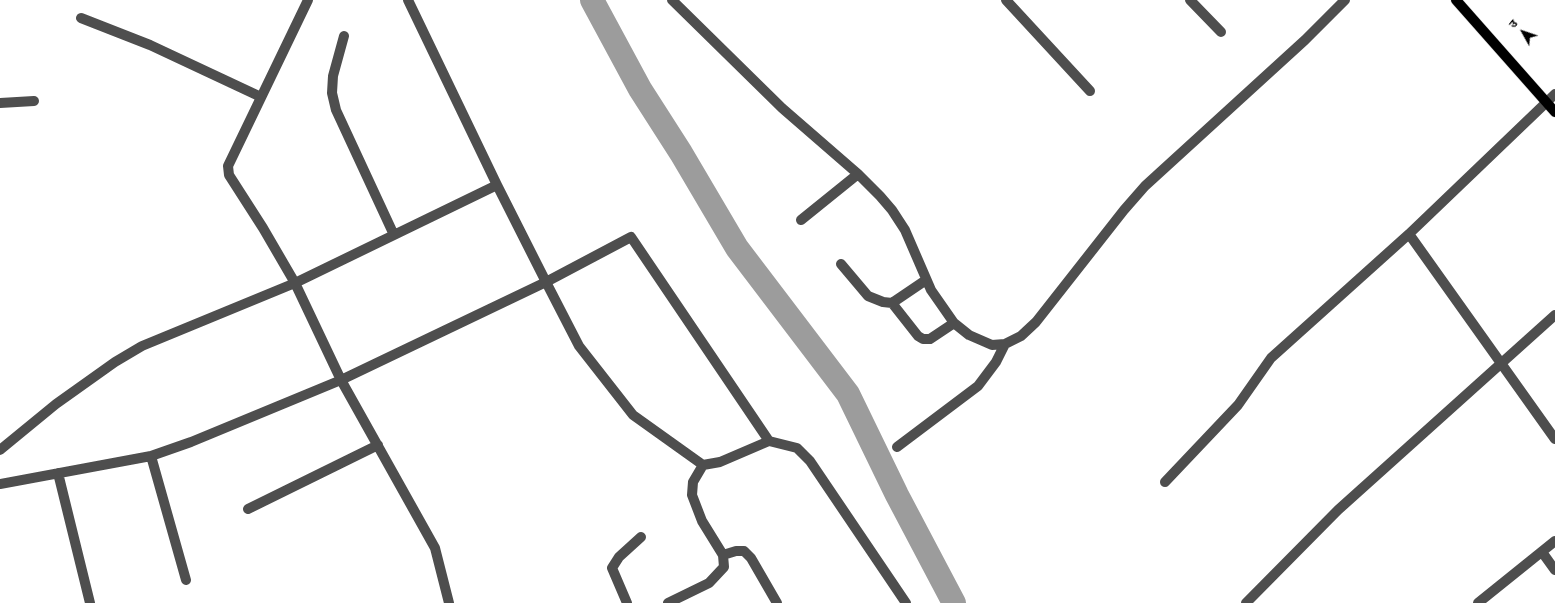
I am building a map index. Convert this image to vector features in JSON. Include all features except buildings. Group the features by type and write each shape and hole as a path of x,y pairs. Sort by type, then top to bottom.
{"main road":[{"path":"1456,0 1555,112"}],"street":[{"path":"308,0 228,166 229,175 263,228 295,284 342,380 435,548 449,603"},
{"path":"408,0 497,185 579,346 633,415 703,465 720,462 769,441 797,448 810,461 906,603"},
{"path":"672,0 782,108 858,174 892,210 905,230 926,280 954,324 969,335 992,345 1004,344 1021,336 1036,322 1124,210 1145,186 1305,40 1345,0"},
{"path":"1006,0 1090,91"},
{"path":"1190,0 1221,32"},
{"path":"81,18 150,46 261,97"},
{"path":"344,36 333,76 332,93 336,110 394,235"},
{"path":"1165,482 1238,405 1271,358 1409,234 1555,94"},
{"path":"0,103 34,100"},
{"path":"801,220 858,174"},
{"path":"0,450 56,404 115,362 142,346 295,284 497,185"},
{"path":"1409,234 1502,362 1555,439"},
{"path":"0,484 151,456 191,442 342,380 546,282 631,237 769,441"},
{"path":"841,264 868,296 876,300 892,302 926,280"},
{"path":"892,302 918,336 924,339 930,339 954,324"},
{"path":"1246,603 1338,510 1555,315"},
{"path":"898,447 978,386 996,362 1004,344"},
{"path":"248,509 378,445"},
{"path":"151,456 186,580"},
{"path":"668,603 709,583 724,568 723,555 702,521 692,495 693,482 703,465"},
{"path":"58,473 90,603"},
{"path":"627,603 612,568 619,557 641,537"},
{"path":"1483,602 1555,542"},
{"path":"723,555 736,551 744,551 751,558 777,603"},
{"path":"1542,552 1555,570"}],"waterway":[{"path":"592,0 640,89 681,153 737,248 848,394 897,495 954,603"}]}
